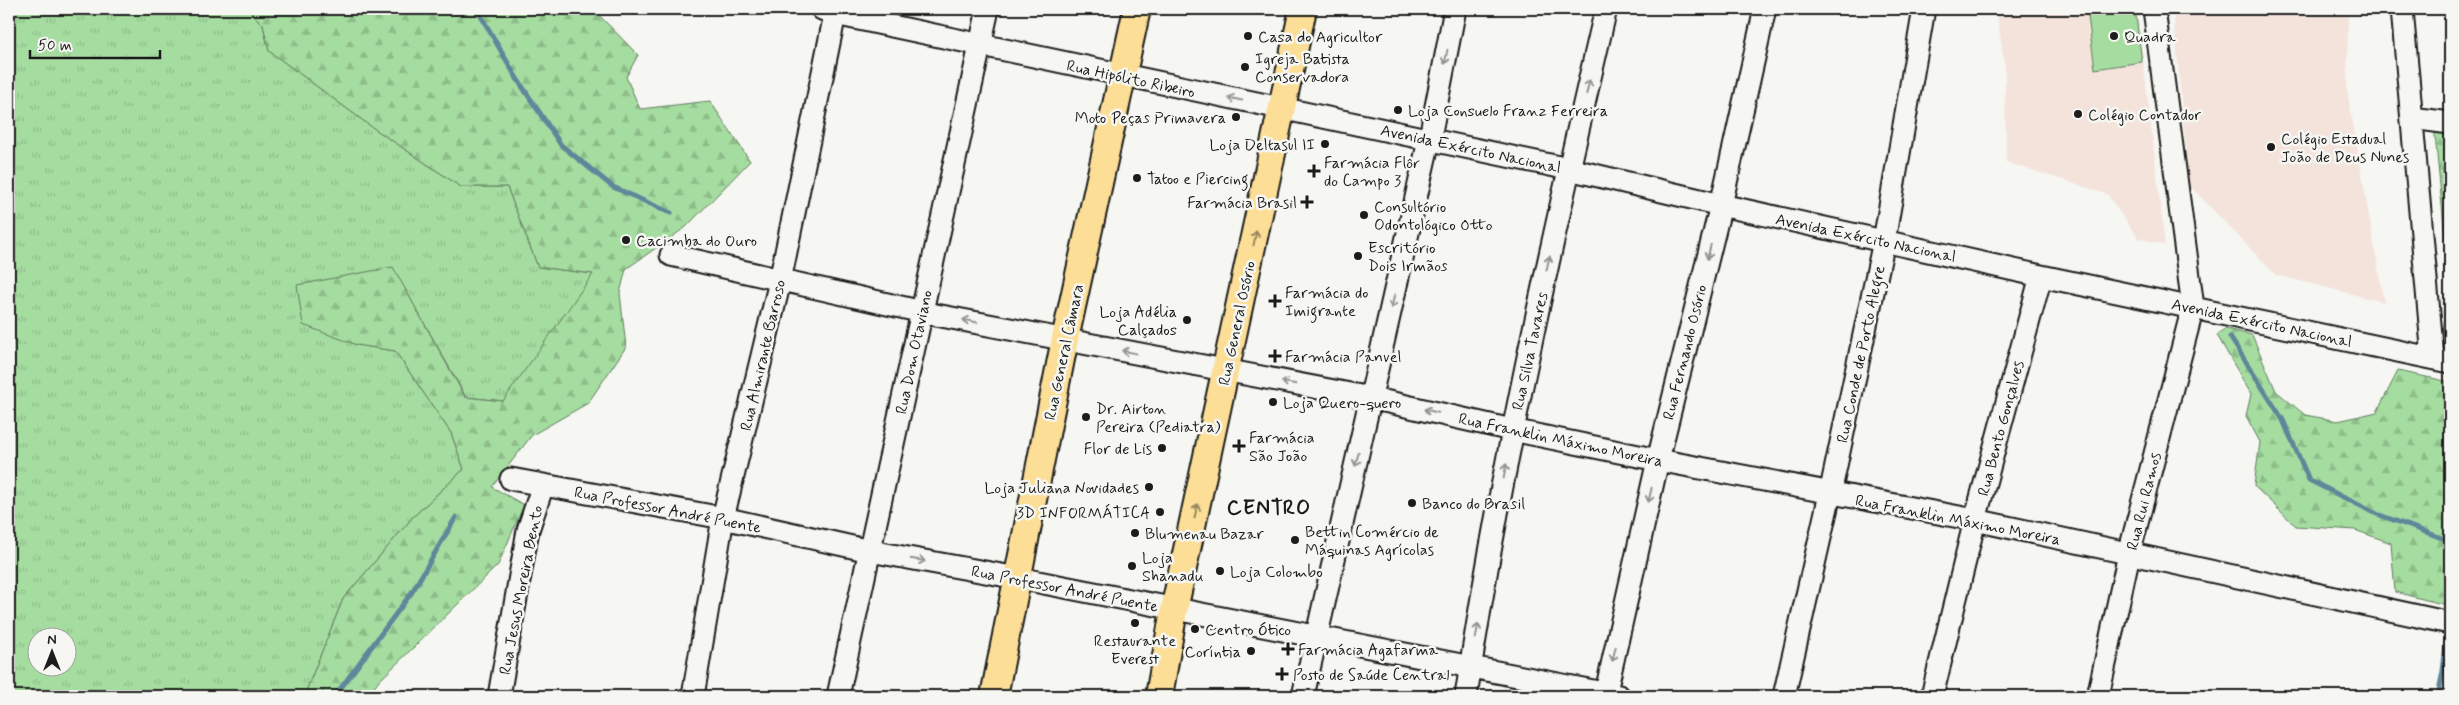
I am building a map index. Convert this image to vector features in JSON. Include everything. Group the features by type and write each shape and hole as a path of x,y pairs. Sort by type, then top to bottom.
{"main road":[{"name":"Rua General Câmara","path":"994,696 1065,339 1138,9"},
{"name":"Rua General Osório","path":"1159,696 1174,610 1303,9"}],"street":[{"name":"Rua Dom Otaviano","path":"838,696 988,9"},
{"path":"1304,696 1429,140 1455,9"},
{"name":"Rua Silva Tavares","path":"1466,696 1512,430 1606,9"},
{"name":"Rua Fernando Osório","path":"1610,695 1658,460 1721,205 1765,9"},
{"name":"Rua Conde de Porto Alegre","path":"1784,696 1830,494 1884,241 1924,9"},
{"path":"2154,9 2193,307"},
{"path":"2402,9 2412,118 2442,360"},
{"name":"Rua Hipólito Ribeiro","path":"829,12 980,46 1282,108"},
{"name":"Rua Almirante Barroso","path":"693,696 723,518 780,281 829,12"},
{"name":"Avenida Exército Nacional","path":"1282,108 1569,168 1721,205 2041,276 2442,360"},
{"path":"2412,118 2450,123"},
{"name":"Rua Franklin Máximo Moreira","path":"671,255 922,312 1371,398 1512,430 1658,460 1975,520 2450,623"},
{"name":"Rua Bento Gonçalves","path":"1932,696 1975,520 2041,276"},
{"name":"Rua Rui Ramos","path":"2098,696 2129,554 2193,307"},
{"name":"Rua Professor André Puente","path":"511,480 723,518 870,551 1018,578 1610,695"},
{"name":"Rua Jesus Moreira Bento","path":"500,696 528,530 543,485"}],"shaded area":[{"name":"Colégio Contador","path":"1996,9 2137,9 2165,245 2138,238 2107,194 2006,162 2005,66"},
{"name":"Colégio Estadual João de Deus Nunes","path":"2173,9 2348,9 2347,90 2384,302 2276,275 2189,185"}],"green space":[{"path":"9,9 248,9 263,25 269,51 369,125 461,187 507,187 538,267 594,274 504,401 466,397 393,268 357,345 395,351 451,433 464,469 413,517 343,599 304,696 9,696"},
{"path":"248,9 593,9 638,55 626,77 640,109 710,101 750,161 686,227 626,269 620,293 626,347 588,403 532,435 492,487 524,505 498,565 379,681 368,696 304,696 343,599 413,517 464,469 451,433 395,351 357,345 303,325 297,285 393,267 465,397 503,401 593,274 538,267 507,187 461,187 369,125 269,51 263,25"},
{"name":"Quadra","path":"2087,9 2135,9 2142,62 2095,69"},
{"path":"2434,125 2450,129 2450,287"},
{"path":"2226,329 2252,335 2276,391 2305,415 2338,421 2377,412 2398,371 2450,382 2450,606 2395,592 2391,543 2355,530 2296,526 2254,486 2260,442 2246,416 2251,394 2217,335"}],"waterway":[{"path":"477,9 516,77 561,145 613,187 671,213"},
{"path":"2230,337 2283,420 2309,480 2377,514 2450,541"},
{"path":"335,696 412,592 456,517"},
{"path":"2450,540 2450,558"},
{"path":"2449,617 2450,602"},
{"path":"2438,696 2448,628"}],"place":[{"name":"Casa do Agricultor","path":"1248,36"},
{"name":"Quadra","path":"2114,36"},
{"name":"Igreja Batista Conservadora","path":"1245,67"},
{"name":"Loja Consuelo Franz Ferreira","path":"1398,110"},
{"name":"Colégio Contador","path":"2078,114"},
{"name":"Moto Peças Primavera","path":"1236,117"},
{"name":"Loja Deltasul II","path":"1325,144"},
{"name":"Colégio Estadual João de Deus Nunes","path":"2271,147"},
{"name":"Farmácia Flôr do Campo 3","path":"1314,171"},
{"name":"Tatoo e Piercing","path":"1137,178"},
{"name":"Farmácia Brasil","path":"1307,202"},
{"name":"Consultório Odontológico Otto","path":"1364,215"},
{"name":"Cacimba do Ouro","path":"626,240"},
{"name":"Escritório Dois Irmãos","path":"1358,256"},
{"name":"Farmácia do Imigrante","path":"1275,301"},
{"name":"Loja Adélia Calçados","path":"1187,320"},
{"name":"Farmácia Panvel","path":"1275,356"},
{"name":"Loja Quero-quero","path":"1273,402"},
{"name":"Dr. Airton Pereira (Pediatra)","path":"1086,417"},
{"name":"Farmácia São João","path":"1239,446"},
{"name":"Flor de Lis","path":"1162,448"},
{"name":"Loja Juliana Novidades","path":"1149,487"},
{"name":"Banco do Brasil","path":"1412,503"},
{"name":"3D INFORMÁTICA","path":"1160,512"},
{"name":"Blumenau Bazar","path":"1135,533"},
{"name":"Bettin Comércio de Máquinas Agrícolas","path":"1295,540"},
{"name":"Loja Shanadu","path":"1132,566"},
{"name":"Loja Colombo","path":"1220,571"},
{"name":"Restaurante Everest","path":"1135,623"},
{"name":"Centro Ótico","path":"1195,629"},
{"name":"Farmácia Agafarma","path":"1288,649"},
{"name":"Coríntia","path":"1251,651"},
{"name":"Posto de Saúde Central","path":"1282,674"}],"district":[{"name":"CENTRO","path":"1269,507"}]}
